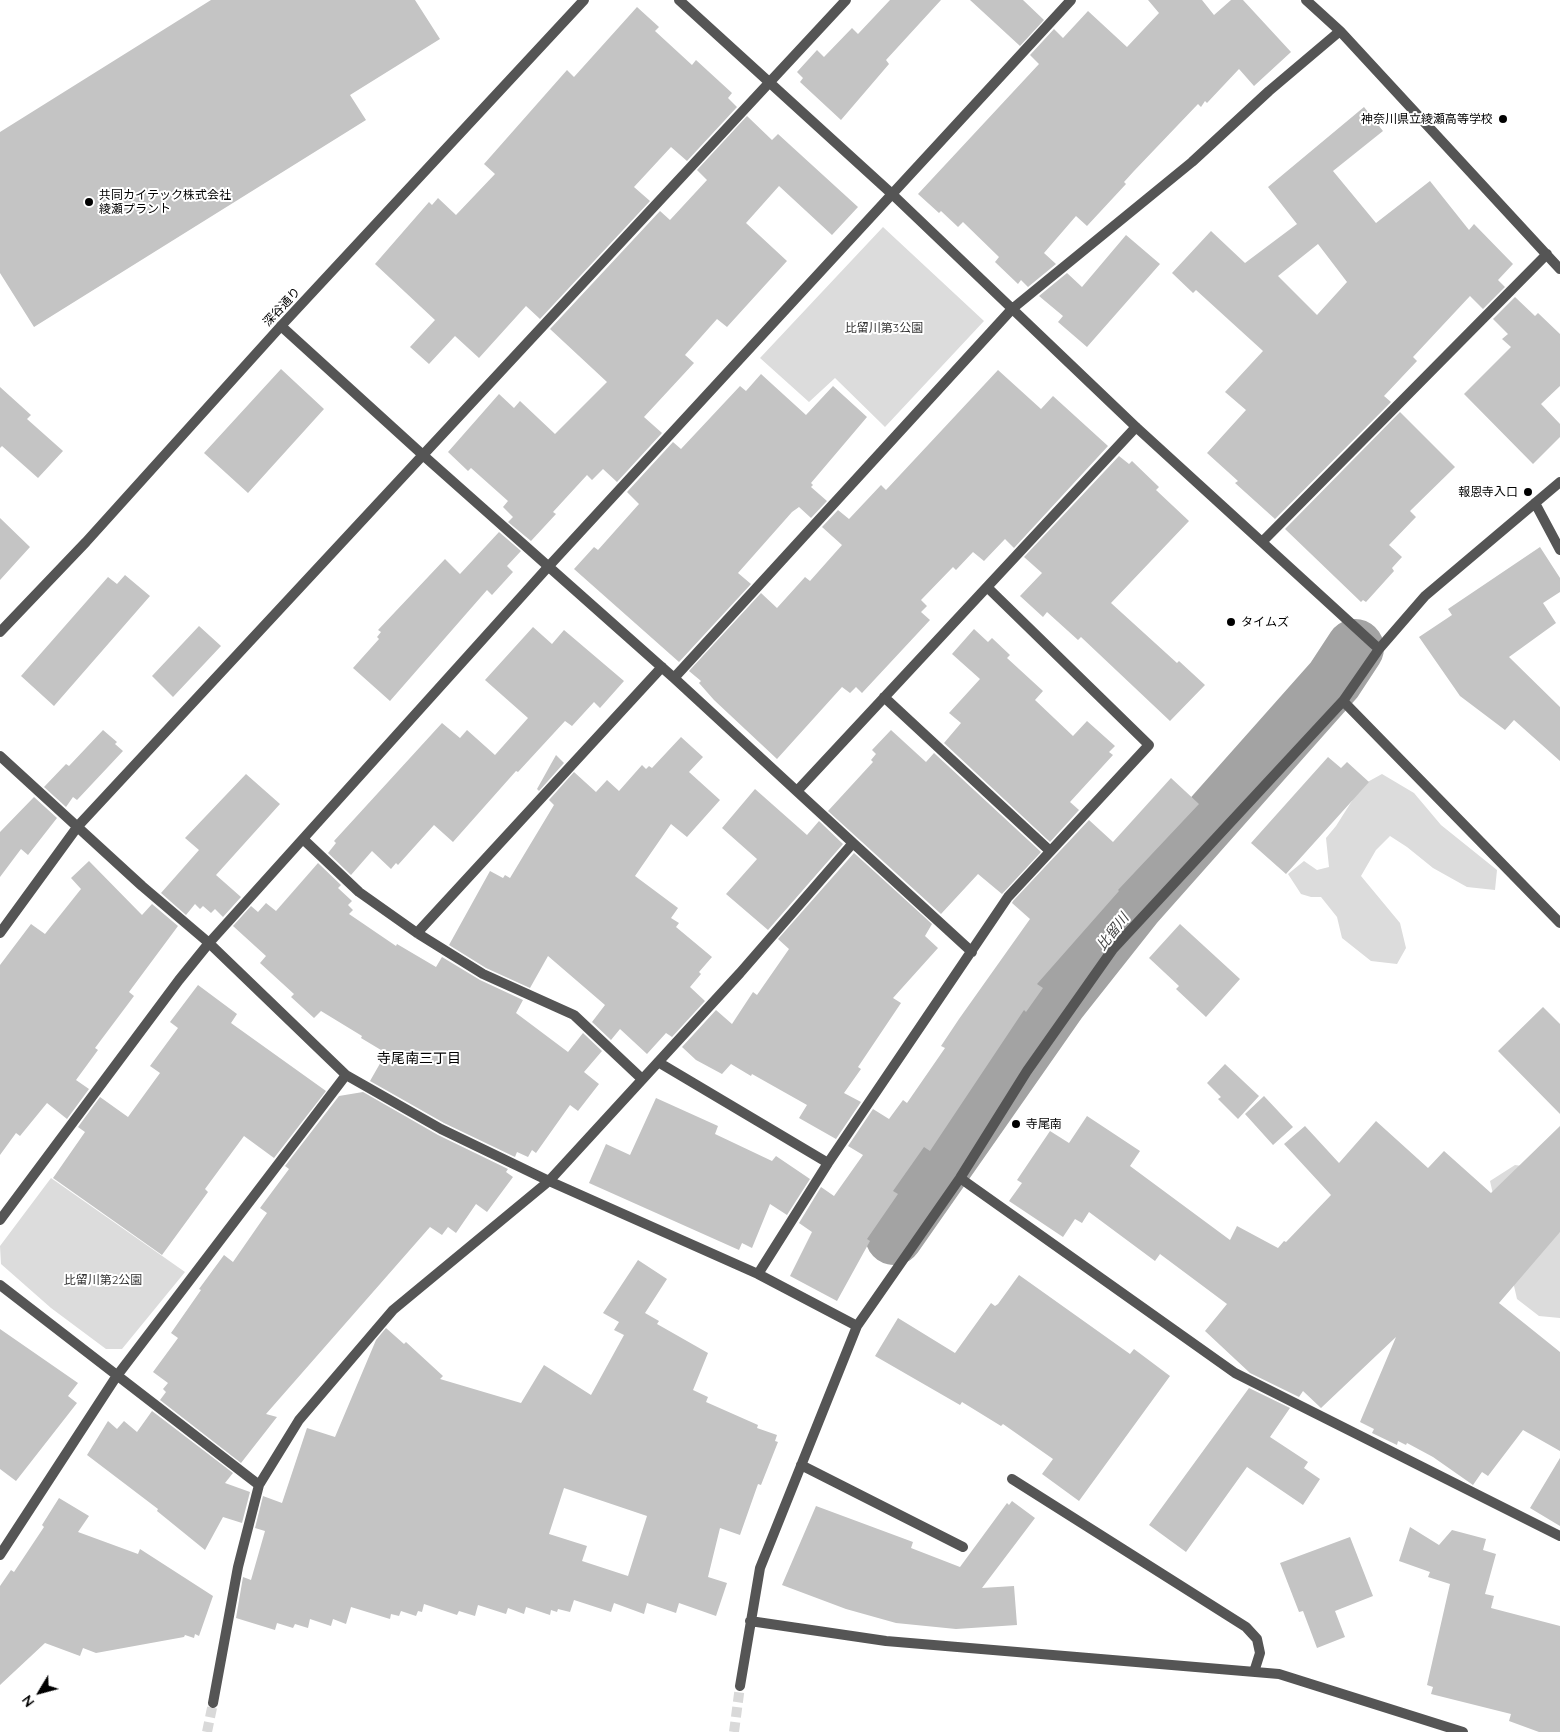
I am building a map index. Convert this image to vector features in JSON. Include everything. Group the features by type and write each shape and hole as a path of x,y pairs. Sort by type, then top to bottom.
{"street":[{"name":"深谷通り","path":"0,632 86,542 281,326 584,0"},
{"path":"679,0 892,194 1136,427 1379,649"},
{"path":"0,933 78,826 846,0"},
{"path":"0,1220 179,980 209,944 548,567 1071,0"},
{"path":"1306,0 1340,31 1560,269"},
{"path":"674,678 1012,309 1192,162 1269,90 1340,31"},
{"path":"1262,542 1547,254"},
{"path":"281,326 548,567 662,667 972,952"},
{"path":"797,791 1136,427"},
{"path":"740,1686 760,1568 858,1326 960,1178 1027,1071 1113,950 1343,701 1379,649 1425,596 1560,482"},
{"path":"1535,503 1560,550"},
{"path":"758,1274 828,1163 1008,897 1149,745 988,587"},
{"path":"417,933 662,667"},
{"path":"884,697 1050,851"},
{"path":"1343,701 1560,923"},
{"path":"0,756 142,886 209,944 346,1075 441,1129 549,1182 758,1274 858,1326"},
{"path":"303,839 360,892 417,933 483,974 574,1015 642,1079"},
{"path":"213,1703 238,1567 259,1485 299,1420 393,1310 549,1182 853,843"},
{"path":"658,1062 828,1163"},
{"path":"0,1556 116,1377 346,1075"},
{"path":"960,1178 1235,1373 1560,1536"},
{"path":"0,1285 116,1377 259,1485"},
{"path":"801,1465 963,1547"},
{"path":"1012,1479 1246,1627 1257,1639 1260,1653 1254,1672"},
{"path":"750,1621 886,1641 1279,1674 1463,1732"}],"green space":[{"name":"比留川第3公園","path":"883,227 984,321 885,427 835,378 809,402 760,358"},
{"path":"1382,774 1414,793 1441,825 1497,870 1495,890 1467,887 1433,868 1390,836 1376,850 1361,876 1400,923 1406,948 1397,964 1371,961 1342,938 1337,917 1321,897 1301,894 1288,874 1304,861 1317,870 1329,867 1326,838 1336,826 1362,785"},
{"path":"1515,1165 1529,1167 1560,1194 1560,1318 1539,1316 1517,1299 1490,1181"},
{"name":"比留川第2公園","path":"51,1178 185,1272 122,1349 106,1349 51,1308 1,1264 0,1246"}],"building":[{"name":"共同カイテック株式会社 綾瀬プラント","path":"211,0 415,0 440,39 350,95 366,120 34,327 0,273 0,132"},
{"path":"890,0 941,0 886,60 889,64 841,120 800,82 803,78 797,72 817,50 824,57 852,28 858,34"},
{"path":"970,0 1023,0 1044,20 1020,46"},
{"path":"1148,0 1202,0 1214,15 1231,0 1243,0 1291,52 1254,86 1239,69 1207,103 1205,101 1201,107 1198,104 1134,171 1124,182 1126,184 1087,226 1076,216 1044,253 1056,264 1028,287 1021,280 1018,284 995,262 999,257 963,222 958,227 941,211 939,213 918,194 1039,64 1030,55 1054,29 1063,38 1088,11 1127,47 1159,13"},
{"path":"637,7 659,27 655,31 692,65 696,60 732,93 728,98 737,107 687,161 671,147 634,187 650,201 540,319 526,306 479,358 455,336 429,364 410,347 435,320 375,264 429,202 432,205 438,198 456,215 495,174 484,164 567,70 574,77"},
{"path":"1364,107 1383,131 1333,171 1376,223 1430,181 1469,230 1474,224 1513,264 1498,280 1505,287 1483,309 1470,296 1413,357 1417,361 1384,396 1391,402 1275,519 1235,483 1238,481 1207,453 1246,410 1225,392 1263,351 1196,290 1193,293 1172,273 1211,231 1245,263 1297,224 1268,187","holes":["1318,244 1347,282 1317,315 1278,276"]},
{"path":"747,116 772,140 778,134 858,207 832,235 779,186 746,223 787,261 727,327 717,319 685,355 694,363 644,417 662,433 617,482 603,469 592,480 587,475 553,512 556,514 531,541 508,522 513,517 503,507 508,501 471,468 468,471 448,452 499,394 514,408 520,401 555,434 607,382 550,329 660,211 670,220 707,180 697,170"},
{"path":"1126,235 1160,264 1087,347 1058,322 1063,316 1039,296 1067,273 1082,287"},
{"path":"1515,297 1535,316 1538,313 1560,334 1560,386 1541,404 1560,424 1560,437 1533,464 1464,394 1511,347 1502,339 1508,334 1493,319"},
{"path":"281,369 324,409 248,493 204,453"},
{"path":"998,370 1041,409 1053,396 1108,446 1014,548 1005,539 984,561 973,552 956,570 953,567 921,600 927,606 921,612 930,620 862,693 856,687 850,693 842,687 777,759 714,700 699,683 701,681 689,671 761,593 777,608 805,577 810,581 842,545 822,527 838,510 849,519 881,485 886,490"},
{"path":"761,374 806,415 833,386 867,417 811,483 813,485 811,487 827,501 811,518 799,507 792,512 738,573 751,584 679,662 574,569 594,547 598,550 639,504 627,492 673,442 681,449 740,386 746,391"},
{"path":"0,387 31,415 27,419 63,451 38,478 2,446 0,448"},
{"path":"1400,412 1455,467 1410,511 1416,517 1389,545 1402,557 1392,568 1394,571 1366,602 1363,600 1361,602 1285,529"},
{"path":"1119,456 1129,464 1132,461 1159,487 1156,490 1189,521 1111,603 1177,663 1179,661 1205,685 1170,721 1081,637 1078,640 1047,612 1043,617 1020,596 1042,573 1024,557"},
{"path":"0,518 30,547 0,580"},
{"path":"499,532 521,551 507,566 513,572 492,595 487,590 390,701 353,668 379,639 377,637 381,632 378,630 445,559 460,574"},
{"path":"1540,547 1560,578 1560,592 1543,603 1556,623 1509,657 1560,707 1560,761 1514,720 1505,730 1460,696 1419,637 1452,615 1448,609"},
{"path":"125,575 150,596 54,706 21,676 108,577 117,584"},
{"path":"199,626 221,646 173,697 152,676"},
{"path":"533,627 552,644 564,630 624,681 600,708 594,702 572,726 565,721 518,772 516,771 453,842 434,825 398,865 396,863 391,869 372,851 351,875 328,853 336,843 334,841 442,723 460,738 467,730 495,755 528,718 485,680"},
{"path":"974,629 988,642 992,638 1010,655 1007,658 1043,691 1035,700 1073,736 1087,721 1115,746 1109,752 1113,755 1070,802 1079,810 1050,842 944,743 961,723 949,713 980,679 952,654"},
{"path":"103,730 117,742 115,744 123,751 77,800 73,797 66,807 44,787 66,764 69,766"},
{"path":"891,730 926,762 934,753 1041,852 1002,894 978,874 941,914 828,811 873,762 871,760 876,754 872,750"},
{"path":"681,737 703,757 689,772 720,800 687,837 671,824 635,876 678,908 671,918 679,923 676,927 712,957 699,972 701,974 690,987 705,1001 672,1037 666,1033 647,1054 620,1029 611,1040 592,1022 605,1005 548,956 530,988 486,968 449,945 490,871 503,878 505,875 510,878 554,805 549,800 574,772 596,792 607,780 619,791 642,765 646,769 649,766 652,768"},
{"path":"556,755 564,763 539,791 537,789"},
{"path":"1328,757 1341,768 1347,762 1369,782 1286,874 1251,843"},
{"path":"246,774 280,804 216,875 241,897 223,917 215,909 211,913 203,906 200,909 195,904 186,915 161,893 199,850 185,838"},
{"path":"1171,778 1199,804 1118,890 1037,984 1043,988 1026,1012 1024,1010 930,1151 924,1147 893,1191 898,1194 867,1239 870,1241 837,1301 790,1276 812,1232 799,1223 821,1187 834,1196 863,1155 848,1146 873,1109 889,1119 903,1100 907,1103 945,1048 941,1046 959,1019 1030,919 1012,903 1013,901 1089,820 1113,842"},
{"path":"755,789 807,835 819,821 843,844 768,930 726,894 757,859 722,828"},
{"path":"34,797 57,818 28,855 21,849 0,877 0,832"},
{"path":"854,853 932,924 925,936 938,948 893,998 901,1003 858,1067 861,1069 844,1093 861,1102 836,1139 799,1118 807,1105 731,1064 722,1074 696,1060 682,1047 716,1010 732,1024 753,992 757,995 789,949 778,939"},
{"path":"89,861 142,915 152,904 178,926 129,992 134,996 95,1048 98,1050 76,1080 89,1089 67,1119 47,1103 20,1136 16,1133 0,1155 0,965 31,924 45,934 81,889 71,878"},
{"path":"318,863 341,885 338,888 352,901 348,905 353,910 349,914 396,946 397,944 436,967 442,957 480,980 523,1000 516,1013 568,1052 583,1033 602,1051 584,1072 599,1084 578,1111 570,1105 536,1153 532,1150 528,1157 517,1152 515,1157 444,1123 370,1081 386,1053 321,1011 314,1018 291,997 294,994 260,963 266,956 233,926 251,906 258,912 266,903 276,911"},
{"path":"1180,924 1240,979 1206,1017 1176,989 1179,986 1149,958"},
{"path":"198,985 237,1014 231,1023 326,1091 274,1158 244,1136 205,1189 208,1192 162,1255 53,1178 85,1132 78,1127 100,1097 128,1117 160,1073 150,1066 178,1028 170,1022"},
{"path":"1543,1007 1560,1024 1560,1114 1498,1051"},
{"path":"1225,1064 1259,1096 1238,1119 1218,1099 1221,1097 1207,1083"},
{"path":"363,1092 438,1135 508,1169 506,1172 513,1177 487,1212 476,1204 456,1233 448,1227 442,1235 430,1227 266,1414 277,1417 241,1463 160,1400 166,1392 163,1389 168,1383 153,1372 178,1338 171,1333 201,1290 199,1289 224,1255 233,1262 267,1213 260,1208 289,1169 285,1166 339,1096"},
{"path":"1264,1096 1293,1127 1273,1145 1245,1114"},
{"path":"656,1098 718,1126 715,1134 772,1161 776,1156 810,1179 787,1215 770,1204 752,1248 742,1243 739,1250 589,1183 606,1144 630,1155"},
{"path":"1087,1116 1140,1151 1130,1166 1230,1240 1237,1226 1278,1248 1331,1195 1284,1144 1305,1126 1339,1163 1376,1121 1428,1168 1444,1151 1491,1193 1560,1126 1560,1232 1499,1303 1560,1352 1560,1451 1523,1430 1488,1476 1482,1472 1473,1485 1433,1457 1407,1443 1406,1445 1398,1441 1397,1445 1372,1433 1374,1429 1360,1422 1396,1337 1321,1408 1303,1391 1299,1397 1250,1373 1205,1331 1227,1304 1160,1254 1155,1261 1089,1212 1082,1223 1075,1219 1063,1237 1009,1201 1022,1183 1017,1180 1050,1131 1069,1143"},
{"path":"638,1260 667,1279 645,1313 659,1321 657,1324 708,1353 693,1390 708,1397 706,1402 758,1425 757,1428 777,1435 775,1441 778,1442 761,1485 758,1484 740,1535 720,1528 708,1577 727,1583 716,1616 679,1603 676,1613 647,1603 644,1614 614,1603 611,1612 574,1600 570,1612 558,1609 557,1612 551,1610 550,1615 526,1607 524,1614 508,1608 506,1614 478,1605 475,1616 459,1611 457,1615 424,1604 422,1612 418,1611 416,1616 401,1611 399,1616 391,1614 390,1619 351,1607 346,1624 333,1619 331,1626 310,1619 308,1628 295,1624 293,1628 277,1623 275,1630 236,1618 243,1577 251,1580 265,1531 255,1528 263,1496 282,1503 307,1428 335,1437 376,1340 386,1328 404,1344 406,1342 443,1376 440,1379 521,1403 544,1365 591,1395 624,1335 614,1330 619,1322 603,1313","holes":["564,1488 647,1516 628,1576 582,1561 587,1546 549,1534"]},
{"path":"1019,1275 1130,1354 1134,1349 1170,1376 1079,1501 1042,1474 1053,1459 1003,1424 1001,1426 962,1402 960,1405 875,1356 898,1318 955,1353 991,1303 995,1306 998,1304"},
{"path":"0,1329 78,1383 68,1396 77,1403 16,1481 0,1469"},
{"path":"1249,1388 1290,1408 1270,1437 1308,1462 1304,1468 1320,1479 1303,1505 1247,1467 1186,1552 1149,1525"},
{"path":"152,1411 233,1473 225,1483 250,1492 242,1523 223,1517 205,1550 157,1511 158,1509 87,1455 108,1421 117,1429 124,1421 137,1432"},
{"path":"1560,1458 1560,1526 1530,1508"},
{"path":"59,1498 89,1516 78,1532 138,1554 140,1549 213,1596 199,1636 195,1634 194,1638 185,1635 184,1637 96,1653 83,1648 80,1656 45,1643 0,1685 0,1586 11,1570 14,1572 44,1527 42,1525"},
{"path":"1012,1501 1035,1518 982,1588 1014,1586 1017,1625 956,1629 896,1623 846,1609 782,1585 816,1506 913,1542 911,1548 960,1567 1007,1503 1009,1505"},
{"path":"1410,1527 1439,1545 1452,1530 1486,1539 1483,1550 1496,1554 1485,1594 1494,1596 1491,1608 1560,1626 1560,1732 1539,1732 1509,1721 1511,1714 1431,1694 1433,1687 1427,1685 1450,1584 1428,1577 1430,1572 1399,1561"},
{"path":"1350,1537 1373,1596 1335,1611 1345,1637 1317,1648 1303,1611 1299,1612 1280,1563"}],"waterway":[{"name":"比留川","path":"894,1236 1059,1000 1135,904 1334,680 1355,648"}],"tunnel":[{"path":"734,1732 740,1686"},
{"path":"207,1732 213,1703"}],"place":[{"name":"神奈川県立綾瀬高等学校","path":"1503,119"},
{"name":"共同カイテック株式会社 綾瀬プラント","path":"89,202"},
{"name":"報恩寺入口","path":"1528,492"},
{"name":"タイムズ","path":"1231,622"},
{"name":"寺尾南","path":"1016,1124"}],"district":[{"name":"寺尾南三丁目","path":"419,1059"}]}
